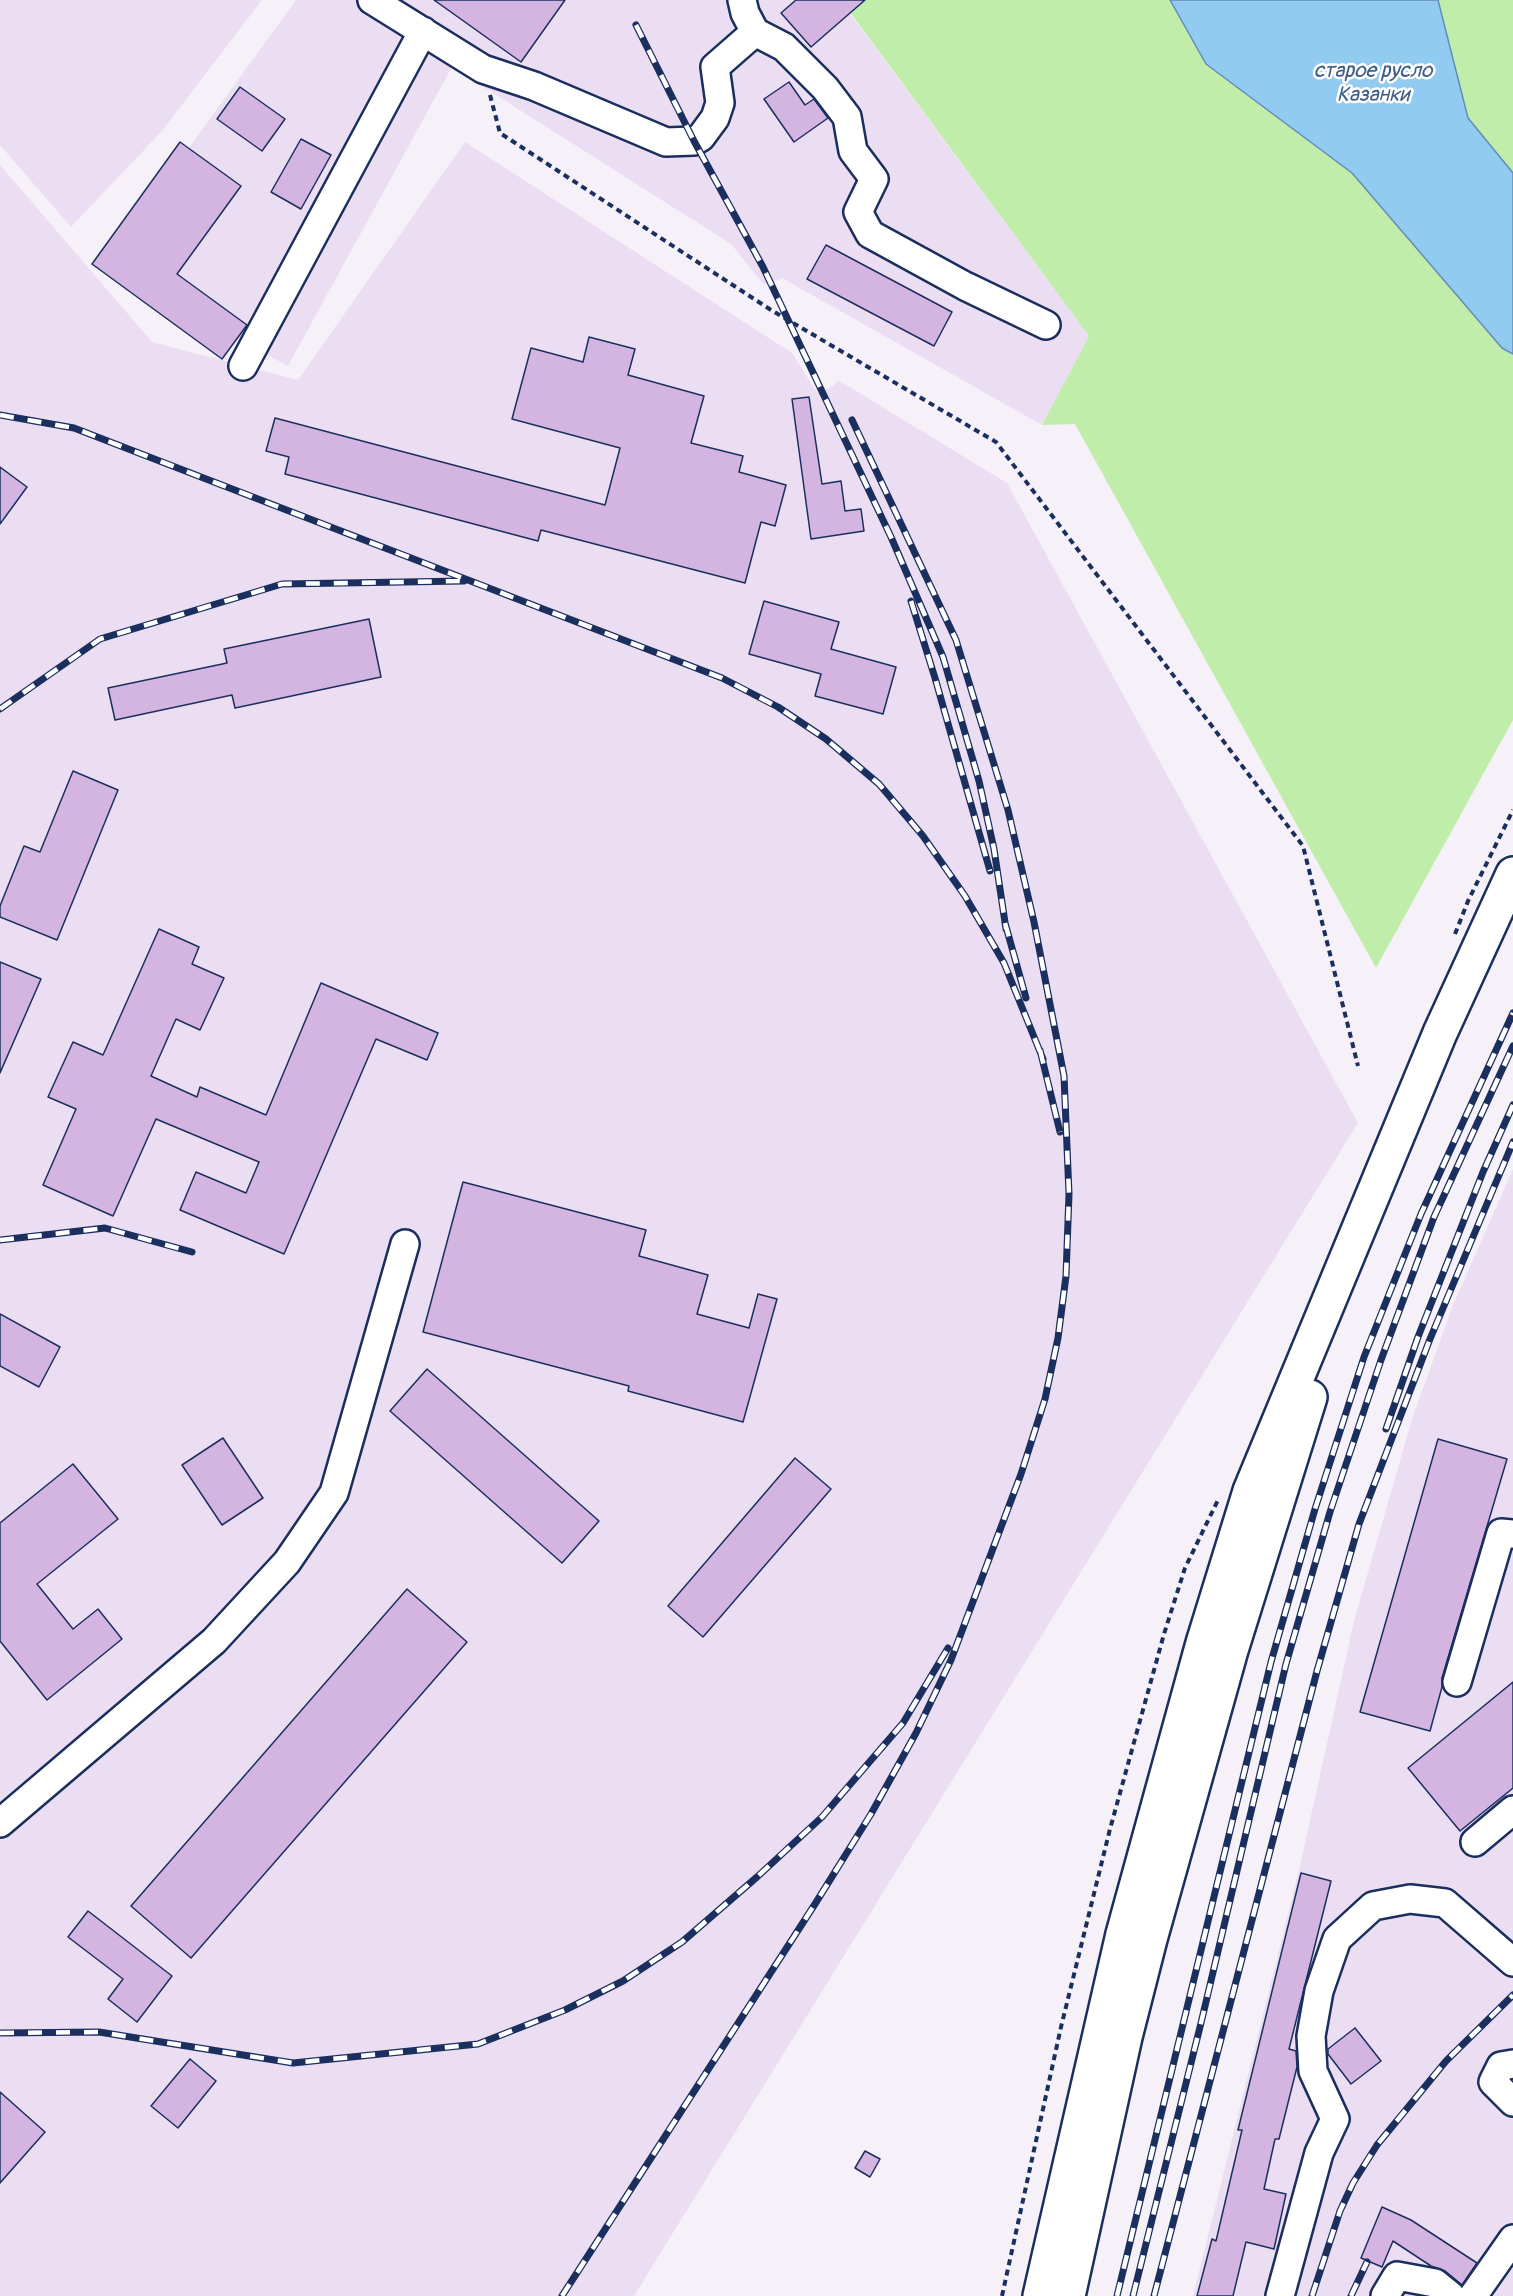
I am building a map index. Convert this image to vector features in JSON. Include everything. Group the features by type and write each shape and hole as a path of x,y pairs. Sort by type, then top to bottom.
{"main road":[{"path":"1040,2296 1123,1934 1206,1632 1250,1491 1440,1033 1513,874"},
{"path":"1068,2296 1125,2037 1176,1840 1231,1650 1373,1195"}],"street":[{"path":"372,0 483,69 554,94 666,142 694,141 701,137 715,118 720,103 715,67 755,32"},
{"path":"742,0 745,13 755,32 784,47 825,88 847,117 853,151 874,179 858,212 870,234 965,286 1046,325"},
{"path":"243,366 423,31"},
{"path":"0,1823 214,1641 287,1562 334,1493 405,1244"},
{"path":"1457,1682 1501,1533 1513,1534"},
{"path":"1474,1842 1513,1810"},
{"path":"1280,2296 1320,2153 1335,2119 1313,2071 1311,2036 1319,1991 1337,1939 1373,1906 1410,1899 1445,1903 1513,1962"},
{"path":"1513,2064 1501,2066 1493,2082 1513,2102"},
{"path":"1473,2296 1513,2239"},
{"path":"1385,2296 1397,2276 1435,2283 1451,2296"}],"path":[{"path":"483,69 500,133 771,310 996,442 1303,846 1358,1066"}],"shaded area":[{"path":"0,0 262,0 162,131 71,227 0,145"},
{"path":"296,0 840,0 1089,336 1042,425 782,278 764,285 731,244 452,67 288,366 103,266"},
{"path":"465,142 792,353 817,393 834,386 838,380 1007,483 1358,1123 634,2296 0,2296 0,165 152,342 298,380"},
{"path":"1513,1169 1513,2296 1193,2296 1299,1870 1354,1621 1412,1419 1453,1305"}],"green space":[{"path":"841,0 1170,0 1206,64 1352,173 1502,348 1513,355 1513,720 1376,968 1075,424 1042,425 1089,336"},
{"path":"1438,0 1513,0 1513,173 1468,118"}],"water":[{"name":"старое русло Казанки","path":"1170,0 1438,0 1468,118 1513,173 1513,354 1502,348 1352,173 1206,64"}],"building":[{"path":"434,0 565,0 521,62"},
{"path":"796,0 865,0 811,47 781,13"},
{"path":"789,82 805,105 814,99 828,118 794,142 764,99"},
{"path":"240,87 285,119 262,151 217,119"},
{"path":"301,139 331,155 301,209 271,192"},
{"path":"180,142 241,186 177,274 247,325 222,359 92,264"},
{"path":"826,245 952,312 934,346 807,279"},
{"path":"589,337 635,349 628,375 704,396 691,443 743,456 739,472 786,485 775,526 761,522 745,583 541,530 538,541 285,474 289,457 266,451 275,418 605,505 620,448 512,419 531,348 583,362"},
{"path":"809,397 822,484 841,481 845,511 861,509 864,531 811,539 792,399"},
{"path":"0,467 27,487 0,524"},
{"path":"764,601 839,622 831,649 896,667 883,714 815,696 821,674 749,654"},
{"path":"369,619 381,677 235,708 232,695 115,720 108,688 227,663 224,649"},
{"path":"73,771 118,790 57,940 0,917 0,906 24,846 40,852"},
{"path":"159,929 199,947 192,964 224,978 200,1030 176,1019 151,1076 197,1097 200,1087 266,1115 321,983 438,1033 427,1060 376,1039 284,1254 180,1210 196,1172 246,1193 259,1162 156,1119 113,1216 43,1185 76,1109 48,1097 73,1042 103,1055"},
{"path":"0,962 41,979 0,1073"},
{"path":"463,1182 646,1230 639,1256 708,1275 697,1314 749,1328 758,1294 777,1299 743,1422 628,1391 629,1386 423,1332"},
{"path":"0,1314 60,1347 39,1387 0,1366"},
{"path":"427,1369 599,1521 562,1563 390,1411"},
{"path":"223,1438 263,1498 222,1525 182,1465"},
{"path":"1438,1439 1507,1459 1442,1678 1442,1687 1430,1731 1360,1712"},
{"path":"795,1458 831,1489 703,1637 668,1606"},
{"path":"73,1464 118,1519 37,1584 73,1629 98,1609 122,1639 47,1700 0,1641 0,1523"},
{"path":"407,1589 467,1642 191,1958 131,1906"},
{"path":"1513,1682 1513,1788 1460,1831 1408,1768"},
{"path":"1301,1873 1331,1881 1289,2049 1296,2051 1297,2067 1279,2139 1275,2139 1264,2189 1286,2194 1274,2249 1246,2242 1233,2296 1197,2296 1212,2239 1216,2241 1242,2130 1238,2130"},
{"path":"88,1911 172,1976 137,2022 108,1999 123,1979 68,1937"},
{"path":"1355,2028 1381,2061 1351,2084 1328,2054 1328,2049"},
{"path":"190,2059 216,2081 178,2128 151,2106"},
{"path":"0,2092 45,2132 0,2183"},
{"path":"865,2151 880,2159 870,2177 855,2168"},
{"path":"1382,2207 1411,2220 1477,2263 1462,2285 1445,2271 1431,2266 1393,2241 1382,2267 1361,2258"}],"railway":[{"path":"636,25 694,141 763,267 891,537 943,657 979,781 994,849 1006,929"},
{"path":"0,415 74,428 722,678 778,707 826,739 879,784 923,836 965,896 1004,963 1043,1059"},
{"path":"562,2296 815,1904 871,1814 916,1733 951,1660 1021,1474 1045,1399 1058,1338 1066,1276 1069,1194 1064,1076 1034,922 1008,810 956,640 852,420"},
{"path":"0,709 100,639 282,584 464,581"},
{"path":"911,601 990,871"},
{"path":"1005,923 1026,998"},
{"path":"1117,2296 1271,1662 1315,1509 1364,1357 1421,1214 1513,1013"},
{"path":"1133,2296 1201,2023 1286,1664 1330,1512 1381,1360 1434,1217 1513,1046"},
{"path":"1040,1050 1060,1132"},
{"path":"1386,1429 1418,1337 1483,1172 1513,1105"},
{"path":"1154,2296 1317,1671 1359,1524 1430,1339 1513,1142"},
{"path":"0,1240 105,1228 192,1252"},
{"path":"0,2033 99,2032 293,2063 478,2044 565,2010 623,1981 682,1942 822,1817 903,1723 948,1648"},
{"path":"1312,2296 1340,2211 1353,2183 1377,2145 1446,2061 1513,1995"},
{"path":"1351,2296 1367,2262"}]}
